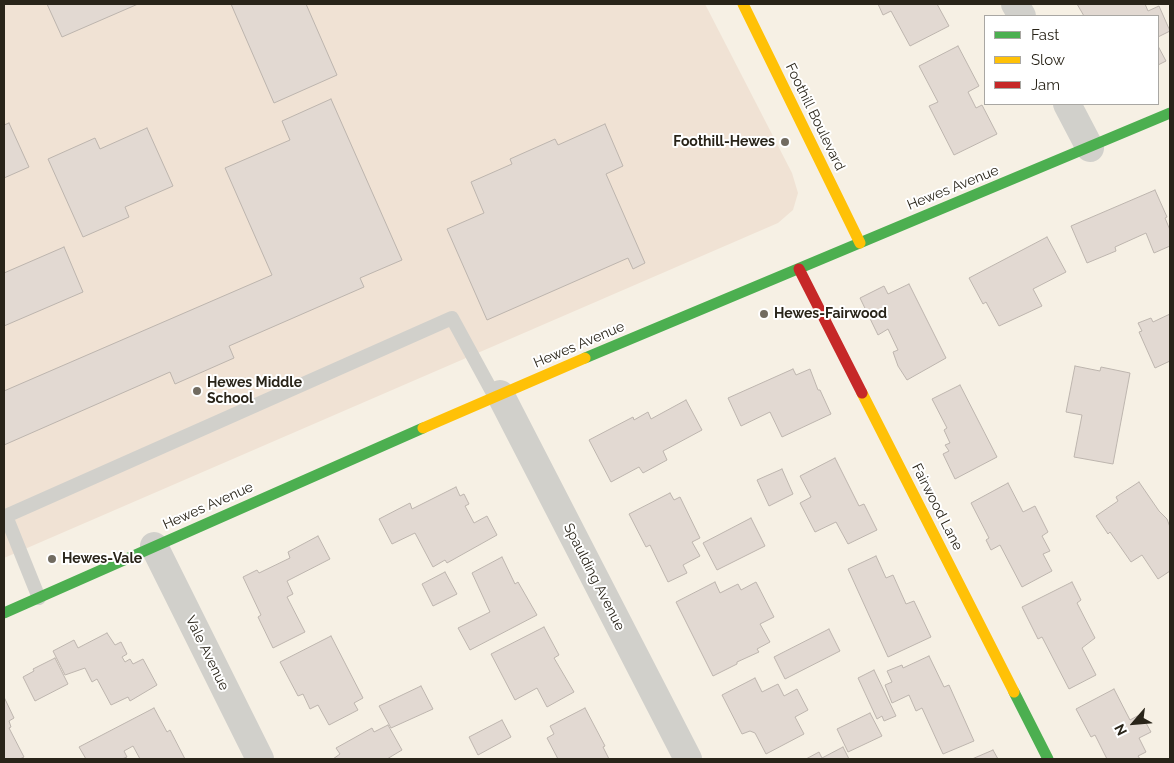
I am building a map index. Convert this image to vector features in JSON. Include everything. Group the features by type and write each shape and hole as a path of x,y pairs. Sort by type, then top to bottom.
{"street":[{"name":"Foothill Boulevard","path":"743,4 860,243"},
{"path":"1015,4 1021,15"},
{"path":"1068,105 1090,148"},
{"name":"Hewes Avenue","path":"4,614 498,395 1170,113"},
{"name":"Fairwood Lane","path":"799,269 1048,759"},
{"name":"Spaulding Avenue","path":"498,395 688,759"},
{"name":"Vale Avenue","path":"154,546 260,759"}],"lane":[{"path":"39,598 6,516 452,318 498,395"}],"shaded area":[{"name":"Hewes Middle School","path":"4,4 705,4 792,173 798,193 793,210 778,223 4,558"}],"building":[{"path":"47,4 138,4 62,37"},
{"path":"231,4 306,4 337,75 274,103"},
{"path":"878,4 937,4 949,26 910,46 891,11 883,15"},
{"path":"1077,4 1145,4 1148,11 1159,6 1170,31 1159,36 1159,15 1083,15"},
{"path":"958,46 979,86 968,92 976,108 982,105 997,134 954,155 929,106 938,102 919,66"},
{"path":"1159,48 1166,61 1159,64"},
{"path":"331,99 402,260 360,278 364,287 229,346 234,358 175,384 170,372 4,445 4,391 272,275 225,168 290,140 282,121"},
{"path":"9,123 29,167 4,178 4,125"},
{"path":"605,124 623,166 606,174 645,263 633,269 628,258 487,320 447,229 484,213 471,182 512,164 510,159 555,139 558,145"},
{"path":"147,128 173,186 125,207 129,217 83,237 48,159 95,138 100,149"},
{"path":"1155,190 1167,217 1165,218 1170,230 1170,246 1154,253 1146,233 1115,247 1116,251 1087,263 1071,226"},
{"path":"1047,237 1066,272 1033,289 1042,306 999,326 986,302 983,304 969,278"},
{"path":"64,247 83,292 4,326 4,273"},
{"path":"909,284 946,358 907,380 898,366 893,352 898,350 888,329 878,335 860,298 884,286 888,294"},
{"path":"1170,314 1170,361 1155,368 1139,332 1142,331 1138,323 1151,318 1153,322"},
{"path":"1075,366 1100,371 1101,367 1130,373 1113,464 1074,457 1082,415 1066,412"},
{"path":"793,369 796,375 810,369 818,390 820,390 831,414 782,437 770,412 741,426 728,398"},
{"path":"960,385 997,457 955,479 943,454 949,451 945,445 950,443 944,430 947,428 932,399"},
{"path":"686,400 702,430 663,451 667,460 643,473 639,467 611,482 589,440 633,417 634,420 648,412 651,419"},
{"path":"835,458 859,506 864,504 877,530 848,544 836,522 815,532 800,503 811,497 800,476"},
{"path":"782,469 793,494 769,506 757,480"},
{"path":"1139,482 1159,511 1167,519 1170,527 1170,571 1158,579 1142,555 1131,562 1096,516 1118,501 1116,497"},
{"path":"1008,483 1023,512 1035,506 1048,532 1042,536 1050,551 1043,554 1052,571 1022,587 1000,545 991,550 986,540 989,538 971,503"},
{"path":"456,487 460,496 464,494 469,504 465,506 474,523 487,516 497,535 447,563 445,560 433,567 415,533 392,544 379,519 410,503 412,509"},
{"path":"670,493 674,500 680,497 700,538 692,542 700,556 683,565 687,573 668,582 650,545 646,547 629,514"},
{"path":"751,518 765,546 717,570 703,543"},
{"path":"318,536 330,559 287,581 293,594 287,597 305,632 273,648 258,617 261,615 243,577 257,570 259,573 290,558 288,552"},
{"path":"876,556 886,578 893,575 906,604 914,601 931,637 888,657 848,569"},
{"path":"502,557 515,584 518,582 537,615 470,650 458,628 490,612 472,573"},
{"path":"445,572 457,594 433,606 422,584"},
{"path":"715,582 720,593 738,584 741,590 756,582 774,617 760,624 770,642 757,649 759,652 713,676 676,602"},
{"path":"1072,582 1081,600 1077,603 1095,638 1082,648 1096,675 1069,689 1042,637 1038,639 1022,607"},
{"path":"544,627 559,655 554,658 574,692 547,707 537,688 515,700 491,654"},
{"path":"829,629 840,651 785,679 774,657"},
{"path":"107,633 115,645 121,642 127,654 122,657 125,662 130,659 133,664 143,659 157,685 130,701 128,697 111,705 97,679 92,682 85,668 65,675 53,651 74,640 78,648"},
{"path":"331,636 363,698 354,703 358,710 329,725 318,705 310,709 303,694 298,696 280,662"},
{"path":"929,656 944,687 949,685 974,741 943,754 922,708 916,711 909,695 892,703 885,685 892,682 887,671 902,665 903,668"},
{"path":"55,658 68,684 35,701 23,677 34,671 33,669"},
{"path":"874,670 896,716 884,721 882,716 877,719 858,678"},
{"path":"755,678 762,692 778,684 784,696 797,689 808,710 795,717 804,734 766,754 755,733 750,731 742,734 722,695"},
{"path":"421,686 433,709 391,728 379,706"},
{"path":"1114,689 1130,720 1141,714 1151,732 1139,738 1146,752 1138,756 1140,759 1107,759 1095,735 1091,737 1076,709"},
{"path":"4,697 14,718 9,721 11,727 9,728 24,757 20,759 4,759"},
{"path":"154,708 167,732 170,730 185,759 140,759 133,746 124,751 127,757 122,759 86,759 79,747"},
{"path":"585,708 605,746 603,747 609,759 558,759 547,738 554,734 550,726"},
{"path":"870,713 882,736 848,752 837,729"},
{"path":"502,720 511,737 478,755 469,737"},
{"path":"388,725 402,750 387,759 333,759 340,754 336,748 372,728 374,732"},
{"path":"843,747 849,759 806,759 819,752 822,758"},
{"path":"993,750 998,759 972,759"}],"traffic: fast":[{"path":"585,358 1170,113"},
{"path":"4,613 423,428"},
{"path":"1014,692 1048,759"}],"traffic: slow":[{"path":"743,4 860,243"},
{"path":"423,428 585,358"},
{"path":"862,393 1014,692"}],"traffic: jam":[{"path":"799,269 862,393"}],"place":[{"name":"Foothill-Hewes","path":"785,142"},
{"name":"Hewes-Fairwood","path":"764,314"},
{"name":"Hewes Middle School","path":"197,391"},
{"name":"Hewes-Vale","path":"52,559"}]}
